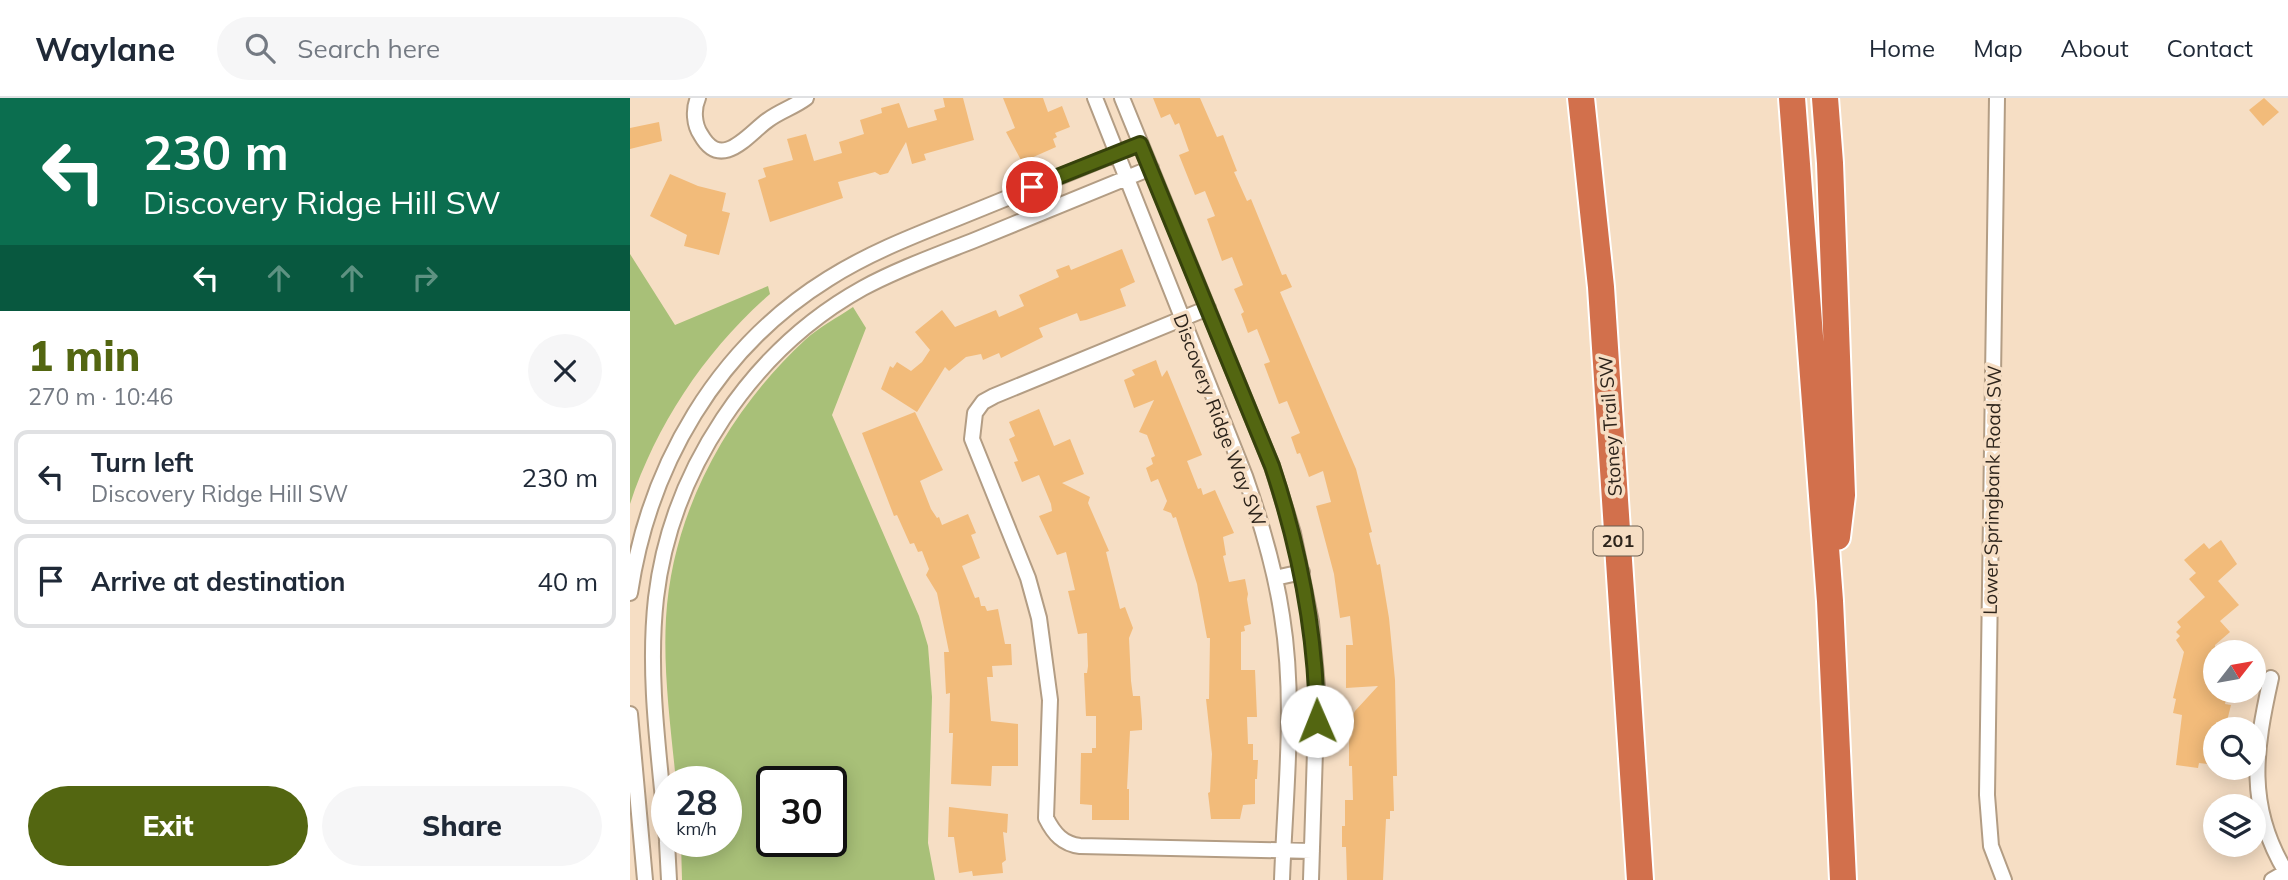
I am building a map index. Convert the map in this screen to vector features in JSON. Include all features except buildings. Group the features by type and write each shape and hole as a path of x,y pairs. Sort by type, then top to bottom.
{"highway":[{"path":"1564,98 1571,151 1593,202"},
{"name":"Stoney Trail SW","path":"1581,98 1593,202 1640,880"},
{"path":"1792,98 1830,601 1843,880"},
{"path":"1825,98 1830,163 1842,495 1830,601"}],"street":[{"path":"698,98 695,111 702,138 721,150 732,149 741,144 766,121 807,98"},
{"name":"Discovery Ridge Way SW","path":"1095,98 1245,476 1260,519 1275,578 1282,617 1288,688 1282,880"},
{"name":"Discovery Ridge Way SW","path":"1122,98 1272,466 1303,572 1317,686 1311,880"},
{"name":"Lower Springbank Road SW","path":"1997,98 1987,796 1991,846 2004,880"},
{"path":"630,593 647,513 673,451 689,421 725,371 777,317 827,279 880,250 1140,144"},
{"path":"661,766 654,649 656,597 670,531 685,489 699,461 747,386 806,327 863,288 1151,169"},
{"path":"1208,308 983,402 975,413 972,439 1028,578 1039,618 1050,700 1046,818 1056,835 1071,845 1080,846 1312,851"},
{"path":"1275,578 1303,572"},
{"path":"2271,678 2259,732 2259,801 2264,830 2284,875"},
{"path":"645,880 630,712 657,708"},
{"path":"668,857 669,880"}],"green space":[{"path":"630,254 675,325 768,286 770,294 725,339 686,390 654,445 630,504"},
{"path":"853,307 866,328 832,415 919,616 928,646 932,697 928,843 935,880 682,880 681,857 742,857 742,766 674,766 665,639 671,579 679,540 692,502 729,431 777,368 822,327"}],"route":[{"path":"1032,187 1140,144 1272,466 1289,518 1303,572 1311,622 1317,686 1317,721"}]}
